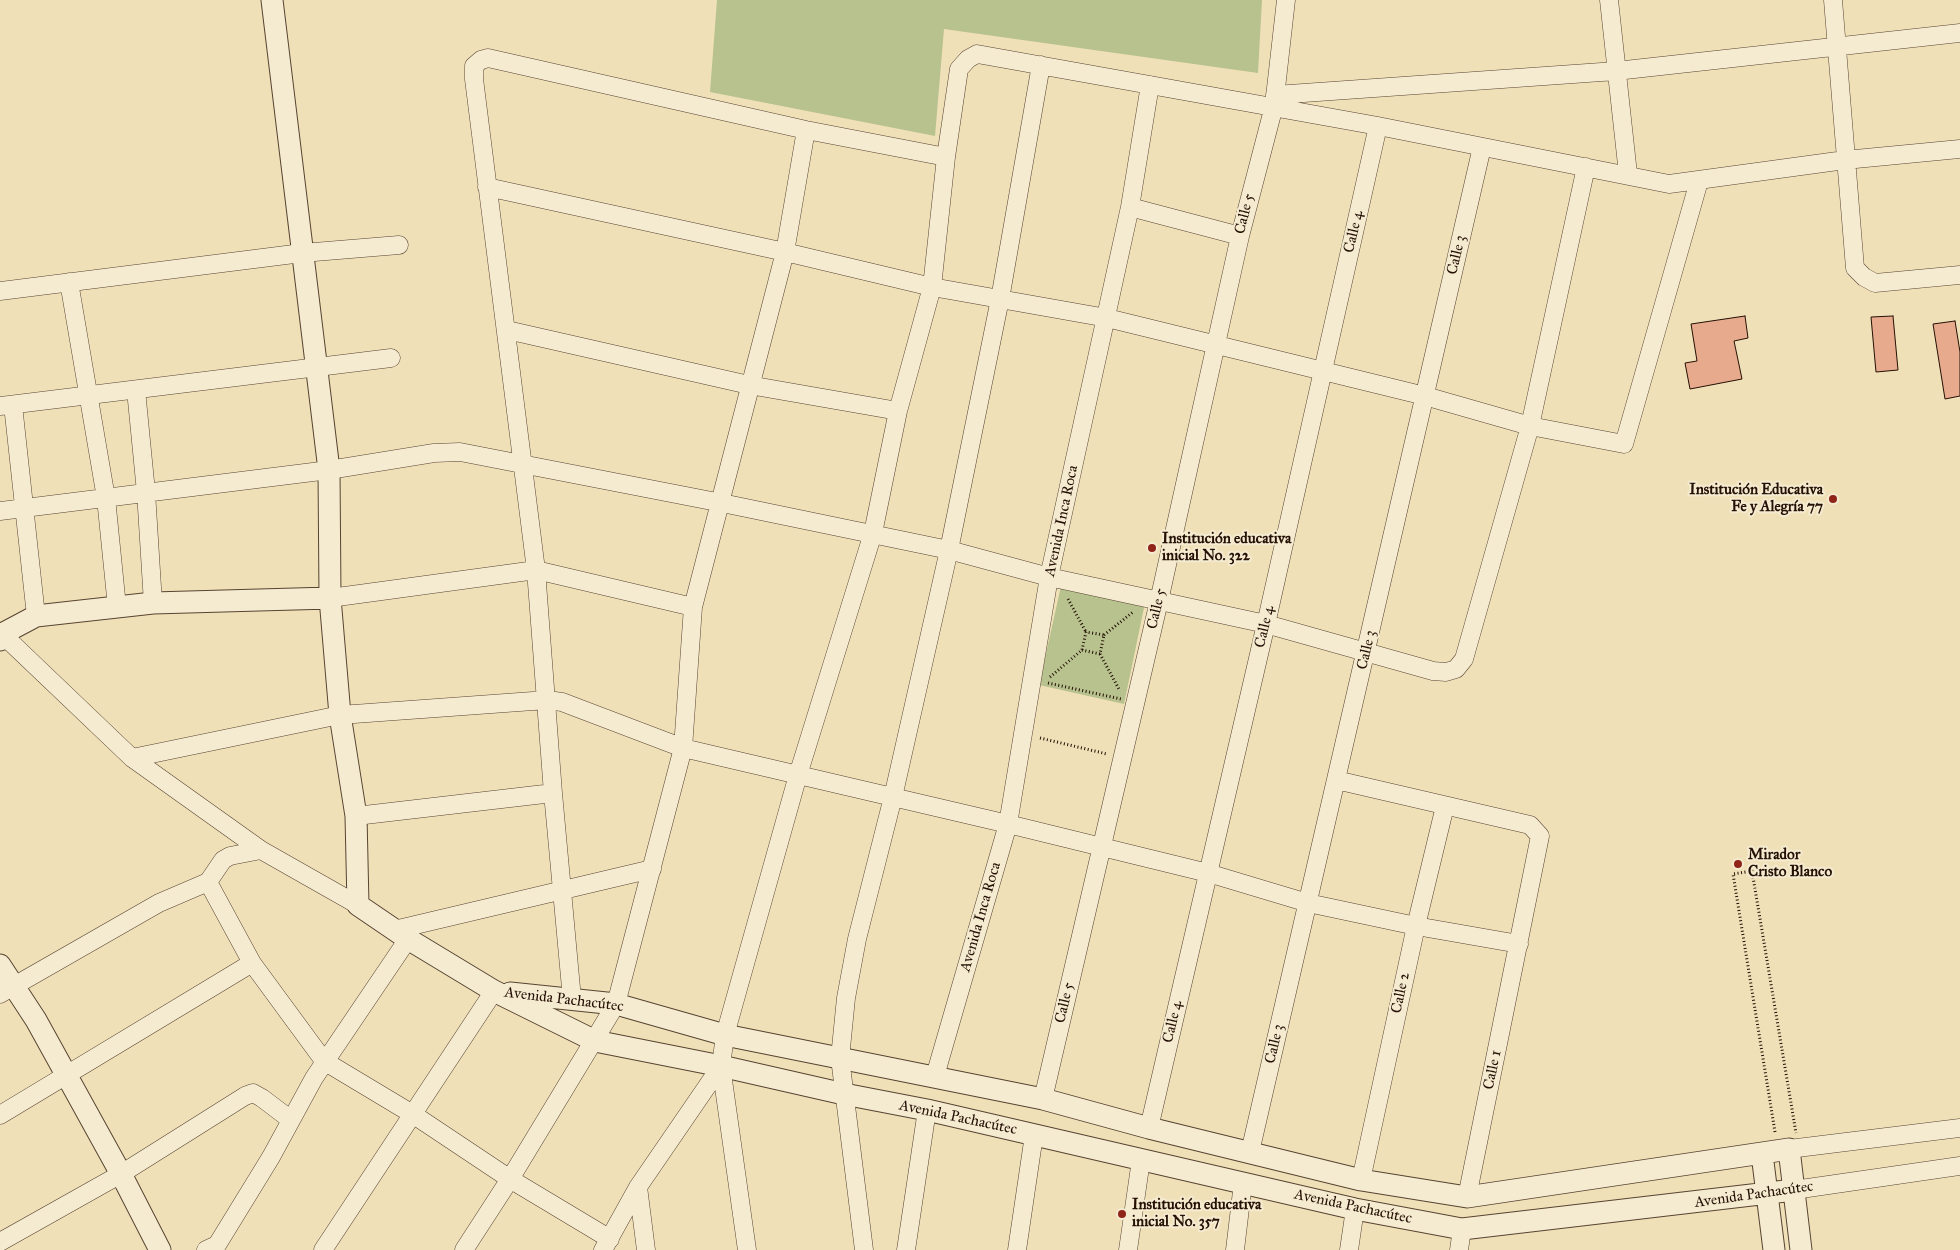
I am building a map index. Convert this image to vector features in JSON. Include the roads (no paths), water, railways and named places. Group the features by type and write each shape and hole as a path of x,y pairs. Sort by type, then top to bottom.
{"street":[{"path":"272,0 329,470 330,598 340,715 356,816 358,905"},
{"name":"Calle 5","path":"1043,1099 1159,601 1214,345 1274,100 1286,0"},
{"path":"1609,0 1628,174"},
{"path":"1834,0 1845,160 1855,268 1864,278 1875,283 1960,275"},
{"path":"1274,100 1616,71 1838,48 1960,33"},
{"path":"747,1250 721,1066 725,1035 798,775 873,533 898,411 932,287 946,157 959,69 968,59 977,54 1150,84 1274,100 1378,126 1482,148 1628,174 1669,184 1845,160 1960,149"},
{"path":"572,999 553,793 536,570 507,330 487,188 474,66 481,60 488,58 806,130 946,157"},
{"path":"864,1250 840,1058 846,998 857,939 893,797 948,550 1000,299 1041,65"},
{"name":"Avenida Inca Roca","path":"935,1076 1008,824 1049,577 1130,207 1150,84"},
{"name":"Calle 4","path":"1149,1128 1266,624 1378,126"},
{"path":"464,1250 510,1179 616,1004 683,748 693,607 722,503 749,385 785,252 806,130"},
{"name":"Calle 3","path":"1250,1152 1482,148"},
{"path":"0,511 329,470 434,453 460,452 873,533 948,550 1049,577 1266,624 1433,671 1446,672 1456,669 1460,664 1475,627 1530,426 1586,167"},
{"path":"487,188 785,252 932,287 1107,318 1425,396 1530,426 1624,444 1699,181"},
{"path":"1130,207 1240,236"},
{"path":"0,291 302,253 399,245"},
{"path":"68,282 90,396 106,498 117,607"},
{"path":"507,330 749,385 898,411"},
{"path":"36,616 24,508 6,405 390,358"},
{"path":"136,390 146,492 153,603"},
{"path":"323,1250 414,1115 494,991 401,935 358,905 261,850 132,758 1,635 36,616 153,603 330,598 536,570 693,607"},
{"path":"132,758 340,715 547,700 562,702 683,748 1208,873 1308,903 1416,926 1519,944"},
{"path":"1336,780 1445,806"},
{"path":"356,816 553,793"},
{"name":"Calle 2","path":"1361,1180 1416,926 1445,806"},
{"name":"Calle 1","path":"1445,806 1530,825 1540,836 1467,1197"},
{"path":"7,990 159,903 208,882 223,860 230,856 261,850"},
{"path":"213,1248 401,935 652,869"},
{"path":"208,882 252,963 324,1061 414,1115 607,1244 638,1187 721,1066"},
{"path":"0,1115 252,963"},
{"path":"0,965 7,990 66,1075 121,1174 160,1250"},
{"name":"Avenida Pachacútec","path":"494,991 616,1004 725,1035 1043,1099 1149,1128 1361,1180 1467,1197 1782,1151 1960,1128"},
{"name":"Avenida Pachacútec","path":"494,991 595,1041 927,1110 1243,1183 1354,1209 1462,1243 1766,1194 1960,1166"},
{"path":"0,1242 121,1174 245,1096 253,1093 291,1120"},
{"path":"906,1250 927,1110"},
{"path":"1018,1250 1034,1135"},
{"path":"1782,1151 1794,1190 1800,1250"},
{"path":"1774,1250 1766,1194 1782,1151"},
{"path":"1128,1250 1141,1160"},
{"path":"1235,1250 1243,1183"},
{"path":"638,1187 646,1250"},
{"path":"1349,1250 1354,1209"}],"place":[{"name":"Institución Educativa Fe y Alegría 77","path":"1833,499"},
{"name":"Institución educativa inicial No. 322","path":"1152,548"},
{"name":"Mirador Cristo Blanco","path":"1738,864"},
{"name":"Institución educativa inicial No. 357","path":"1122,1214"}]}
